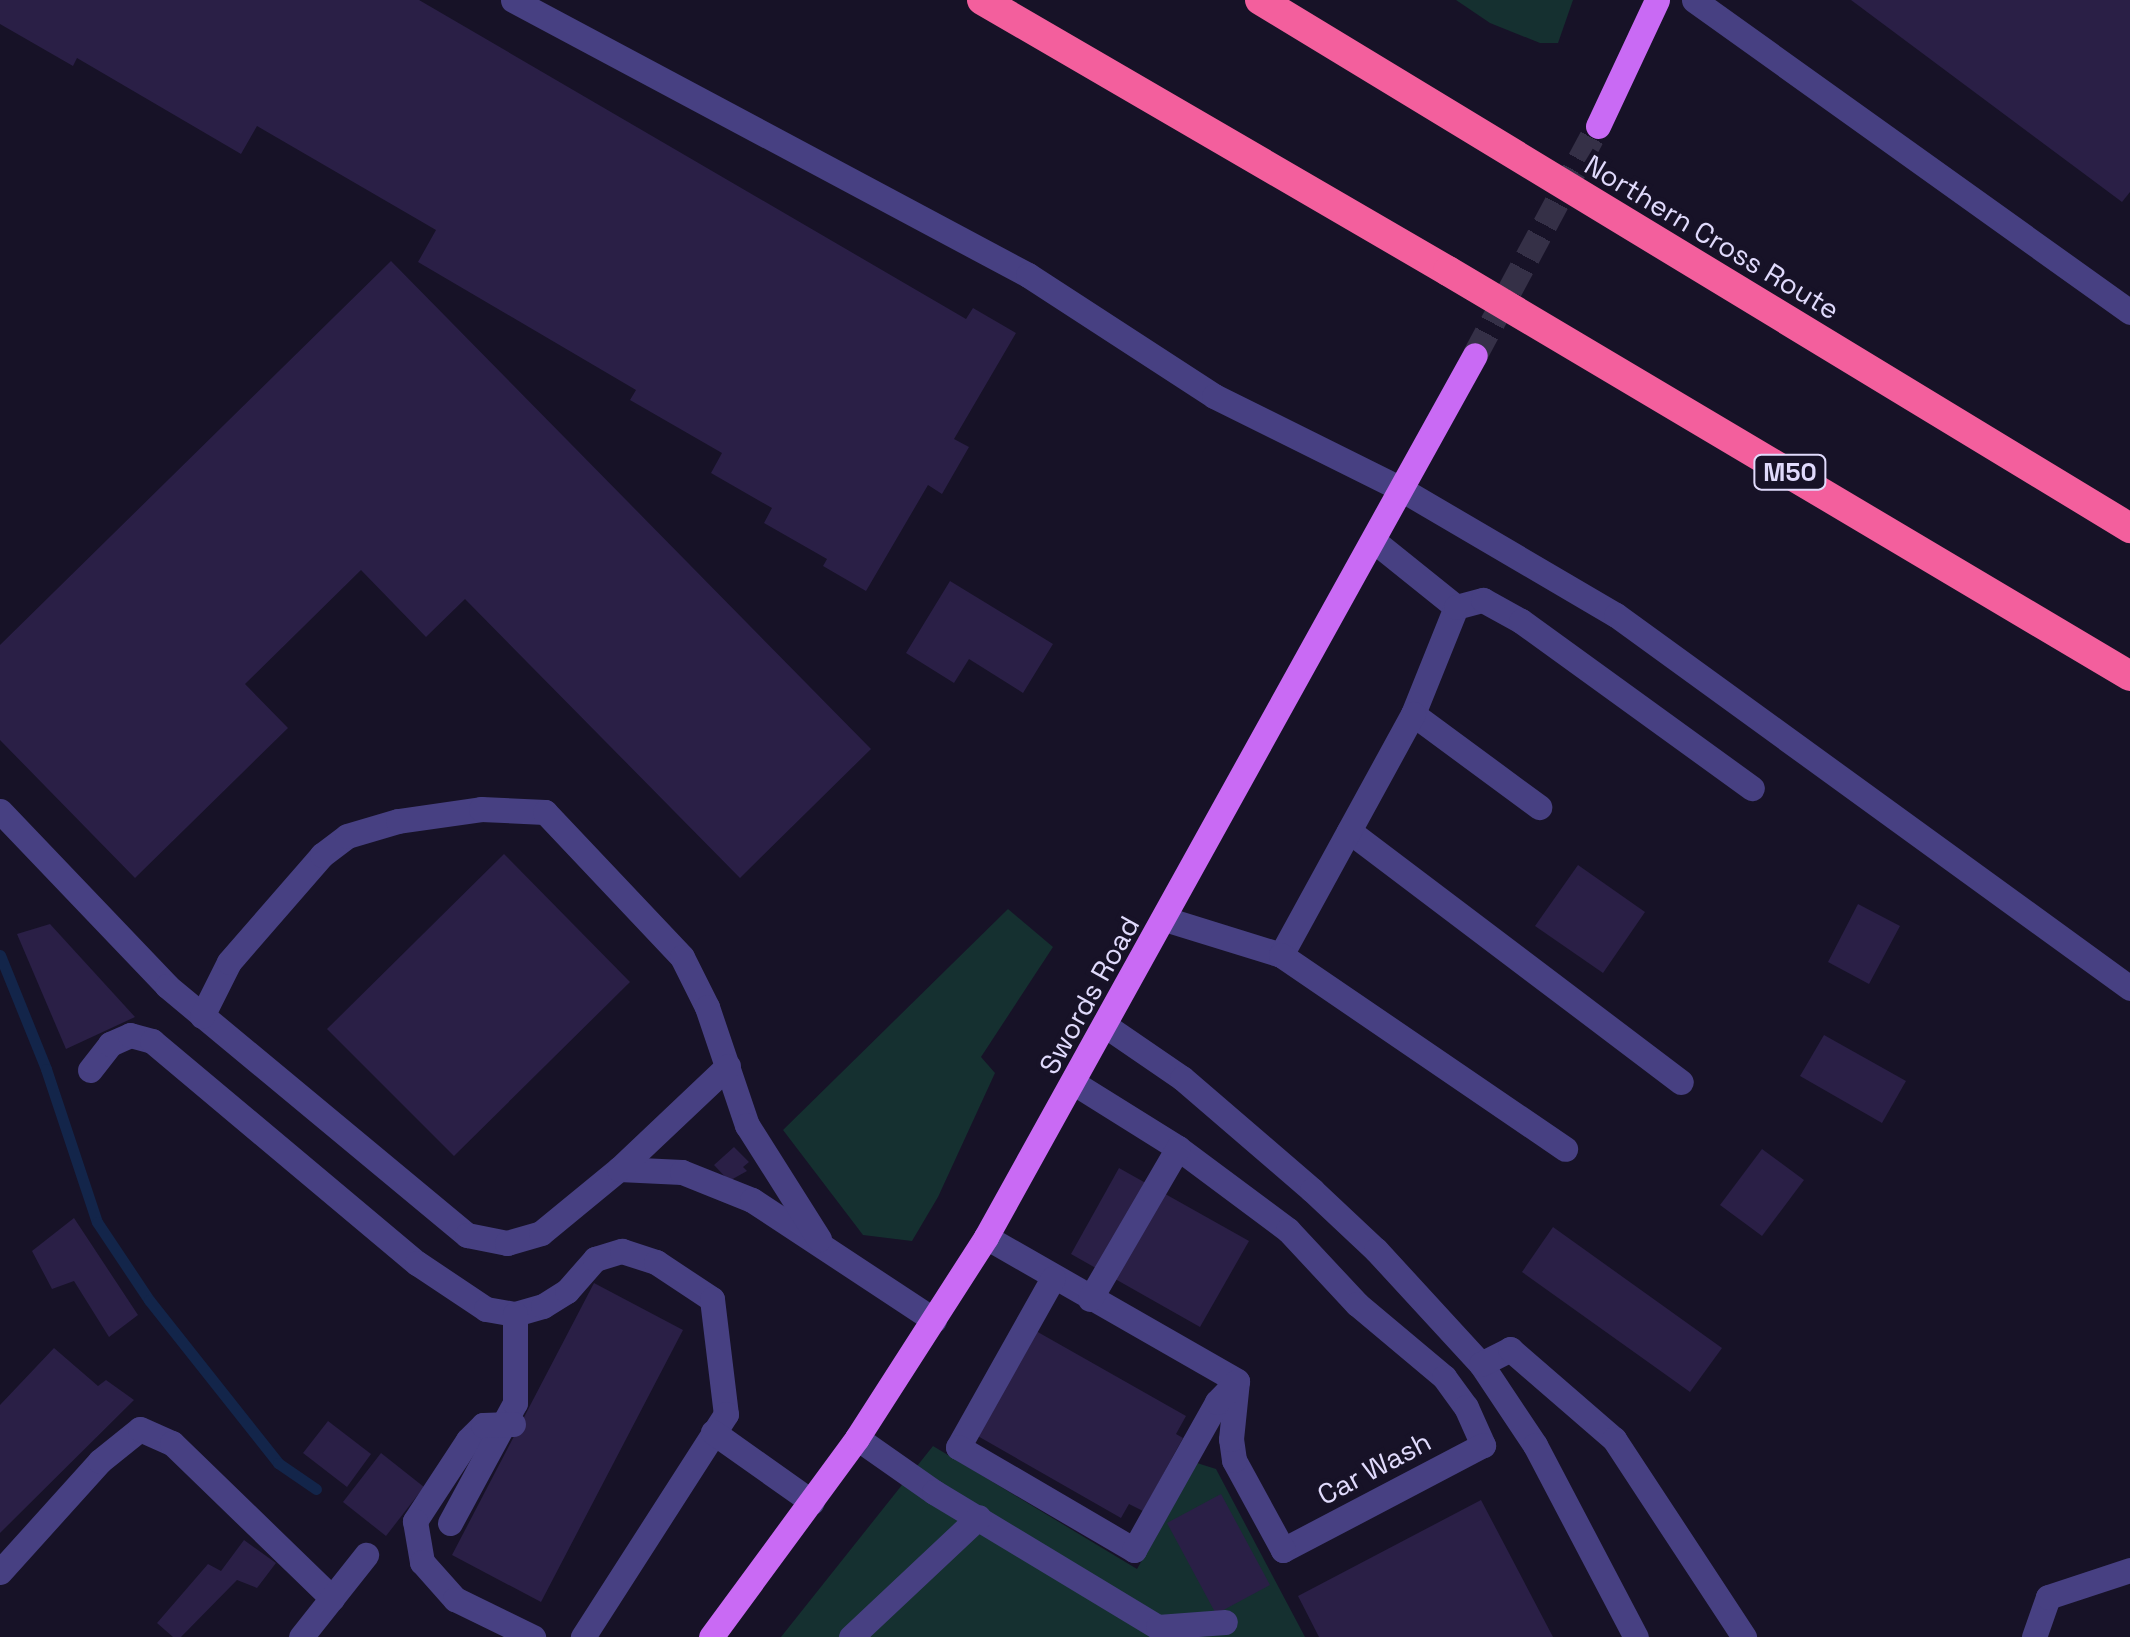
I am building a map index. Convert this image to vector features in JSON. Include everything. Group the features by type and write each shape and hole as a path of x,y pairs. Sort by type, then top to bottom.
{"highway":[{"name":"M50","path":"982,0 1448,270 2130,676"},
{"name":"M50","path":"1010,0 1448,270"},
{"name":"Northern Cross Route","path":"1260,0 2130,528"}],"main road":[{"path":"1598,126 1657,0"},
{"name":"Swords Road","path":"711,1637 856,1438 986,1237 1475,355"}],"lane":[{"path":"513,0 1028,275 1214,396 1401,489 1616,615 2130,988"},
{"path":"1694,0 2130,312"},
{"path":"1374,541 1456,607"},
{"path":"1456,607 1483,600 1521,621 1752,788"},
{"path":"1280,955 1413,714 1456,607"},
{"path":"1413,714 1539,806"},
{"path":"202,1016 229,962 322,855 347,836 398,821 482,809 545,812 682,957 748,1125 823,1246"},
{"path":"0,811 130,951 202,1016 445,1220 478,1239 507,1243 541,1233 558,1223 728,1066"},
{"path":"1348,831 1681,1082"},
{"path":"1165,920 1280,955 1565,1149"},
{"path":"1106,1026 1182,1078 1312,1190 1376,1250 1481,1364 1535,1446 1636,1637"},
{"path":"90,1070 110,1044 130,1035 152,1041 443,1283 486,1309 515,1314 554,1301 595,1258 622,1251 676,1272 712,1298 726,1405 713,1432 582,1637"},
{"path":"1074,1082 1178,1148 1090,1299"},
{"name":"Car Wash","path":"1178,1148 1288,1230 1357,1304 1444,1378 1466,1407 1484,1444 1283,1550 1234,1460 1231,1439 1237,1381"},
{"path":"619,1170 682,1172 713,1182 823,1246 934,1320"},
{"path":"986,1237 1237,1381 1218,1402 1134,1550 958,1446 1053,1278"},
{"path":"450,1523 515,1403 515,1314"},
{"path":"1481,1364 1510,1348 1614,1439 1744,1637"},
{"path":"516,1426 483,1425 468,1440 415,1521 422,1562 455,1599 533,1637"},
{"path":"0,1572 100,1462 140,1429 172,1442 332,1598"},
{"path":"713,1432 812,1502"},
{"path":"856,1438 1158,1628 1225,1622"},
{"path":"851,1637 979,1517"},
{"path":"301,1637 366,1555"},
{"path":"2034,1637 2048,1597 2130,1570"}],"green space":[{"path":"1456,0 1573,0 1558,43 1540,43 1490,23"},
{"path":"1008,909 1053,947 981,1057 995,1073 938,1197 912,1241 863,1235 783,1130"},
{"path":"933,1446 1137,1569 1197,1463 1216,1469 1305,1637 781,1637"}],"building":[{"path":"0,0 419,0 966,319 973,308 1016,333 954,439 969,447 942,494 928,485 866,591 823,566 827,559 764,523 772,508 711,473 722,453 630,400 636,390 418,262 436,230 257,126 241,154 77,58 73,66 0,24"},
{"path":"1851,0 2130,0 2130,192 2122,202"},
{"path":"391,261 871,749 740,878 465,599 426,637 361,570 245,684 288,728 135,878 0,740 0,645"},
{"path":"950,581 1053,644 1023,693 969,659 954,683 906,653"},
{"path":"504,854 630,982 454,1156 327,1029"},
{"path":"1578,865 1645,912 1603,973 1535,926"},
{"path":"1858,904 1900,926 1869,984 1828,962"},
{"path":"50,924 135,1017 66,1049 17,934"},
{"path":"1824,1035 1906,1081 1882,1123 1800,1076"},
{"path":"734,1147 749,1162 743,1167 747,1171 729,1181 714,1165"},
{"path":"1762,1149 1804,1180 1762,1236 1720,1205"},
{"path":"1119,1168 1249,1241 1200,1327 1071,1254"},
{"path":"74,1218 138,1315 109,1337 74,1281 52,1289 32,1251"},
{"path":"1553,1227 1722,1348 1690,1392 1522,1272"},
{"path":"594,1283 683,1330 541,1602 452,1555"},
{"path":"1036,1331 1186,1416 1176,1434 1183,1438 1143,1511 1129,1504 1121,1518 976,1435"},
{"path":"54,1348 98,1386 106,1380 134,1400 0,1533 0,1405"},
{"path":"328,1421 371,1454 347,1487 303,1453"},
{"path":"381,1453 424,1487 386,1536 343,1502"},
{"path":"1221,1494 1270,1585 1216,1614 1167,1523"},
{"path":"1481,1500 1553,1637 1319,1637 1298,1596"},
{"path":"244,1540 276,1563 257,1588 237,1580 181,1637 173,1637 157,1623 208,1564 221,1571"}],"waterway":[{"path":"0,955 46,1069 97,1222 149,1300 278,1463 316,1489"}],"tunnel":[{"path":"1475,355 1598,126"}]}
